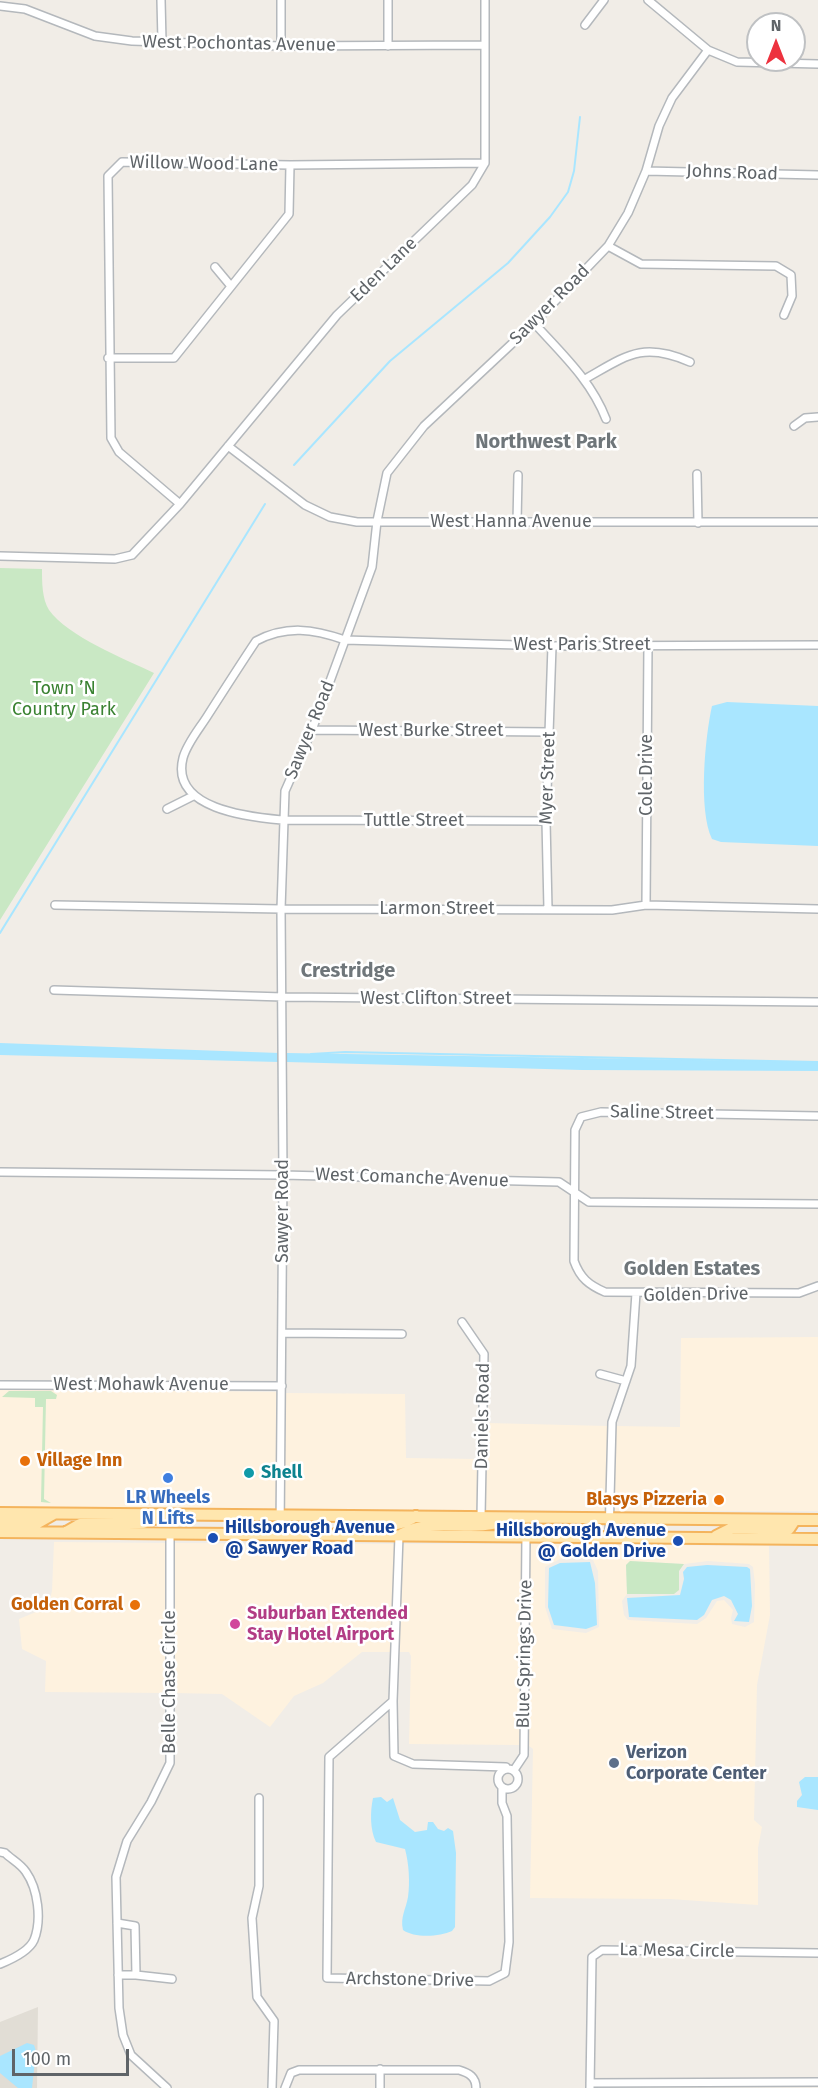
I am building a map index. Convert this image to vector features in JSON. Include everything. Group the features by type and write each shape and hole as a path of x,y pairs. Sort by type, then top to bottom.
{"main road":[{"path":"0,1513 818,1520"},
{"path":"0,1524 38,1523 55,1513"},
{"path":"66,1532 80,1524 143,1523 169,1513"},
{"path":"334,1534 350,1526 400,1526 417,1516"},
{"path":"399,1536 418,1525 495,1526 512,1518"},
{"path":"713,1538 732,1528 789,1529 795,1520"},
{"path":"0,1532 818,1539"}],"street":[{"path":"161,0 162,41"},
{"path":"281,0 281,46"},
{"path":"388,0 388,46"},
{"path":"485,0 485,164"},
{"path":"585,25 604,0"},
{"path":"648,0 708,51 737,62 818,63"},
{"name":"West Pochontas Avenue","path":"0,6 25,9 95,36 132,41 281,46 484,45"},
{"name":"Sawyer Road","path":"280,1533 283,1175 281,909 282,820 285,790 312,730 372,567 377,521 387,473 424,426 534,322 608,246 628,213 646,171 659,126 672,98 708,51"},
{"name":"Willow Wood Lane","path":"180,504 119,452 111,438 108,358 108,176 122,162 290,165 485,164"},
{"name":"Eden Lane","path":"180,504 337,315 472,185 485,164"},
{"path":"108,358 174,358 230,285 290,214 290,165"},
{"name":"Johns Road","path":"646,171 818,175"},
{"path":"608,246 641,264 776,266 791,275 792,296 784,315"},
{"path":"215,267 230,285"},
{"path":"534,322 597,395 606,419"},
{"path":"585,379 633,352 671,354 690,362"},
{"path":"794,426 805,418 818,417"},
{"name":"West Hanna Avenue","path":"228,446 305,505 330,517 357,522 818,522"},
{"path":"697,474 698,523"},
{"path":"517,523 518,475"},
{"path":"0,556 116,560 132,555 180,504"},
{"name":"West Paris Street","path":"193,796 186,786 182,771 183,759 256,641 274,631 317,631 345,640 552,646 818,645"},
{"name":"Cole Drive","path":"646,904 648,645"},
{"name":"Myer Street","path":"548,909 546,821 552,646"},
{"name":"West Burke Street","path":"312,730 550,732"},
{"path":"167,810 193,796"},
{"name":"Tuttle Street","path":"193,796 237,814 282,820 546,821"},
{"name":"Larmon Street","path":"56,904 281,909 612,910 646,904 818,909"},
{"name":"West Clifton Street","path":"54,990 283,997 818,1002"},
{"name":"Saline Street","path":"575,1191 575,1130 581,1117 602,1112 818,1116"},
{"name":"West Comanche Avenue","path":"0,1172 283,1175 559,1182 589,1202 818,1204"},
{"path":"575,1191 574,1261 578,1274 591,1286 605,1292 636,1293"},
{"name":"Golden Drive","path":"609,1537 612,1422 631,1366 636,1293 800,1293 818,1286"},
{"name":"Daniels Road","path":"462,1322 484,1354 481,1517"},
{"path":"282,1333 402,1334"},
{"path":"600,1374 626,1381"},
{"name":"West Mohawk Avenue","path":"0,1385 282,1386"},
{"name":"Belle Chase Circle","path":"167,2088 131,2055 123,2035 119,2008 116,1877 127,1841 151,1802 170,1763 170,1533"},
{"name":"Blue Springs Drive","path":"510,1769 524,1755 526,1535"},
{"path":"399,1536 393,1701 394,1756 413,1764 510,1769 517,1777 514,1787 506,1790 502,1788 500,1773 510,1769"},
{"name":"Archstone Drive","path":"393,1701 329,1756 327,1978 489,1981 505,1972 509,1942 508,1862 507,1816 502,1803 502,1788"},
{"path":"259,1798 259,1886 252,1918 256,1997 274,2021 272,2088"},
{"path":"0,1852 26,1871 36,1891 38,1919 34,1942 13,1959 0,1964"},
{"path":"117,1923 135,1926 136,1976"},
{"name":"La Mesa Circle","path":"590,2086 592,1957 602,1950 818,1953"},
{"path":"118,1975 172,1979"},
{"path":"380,2069 380,2088"},
{"path":"285,2088 291,2073 299,2070 459,2070 469,2073 476,2085"},
{"path":"590,2086 818,2082"}],"shaded area":[{"path":"818,1337 818,1511 613,1511 616,1426 680,1427 681,1338"},
{"path":"0,1389 278,1392 276,1509 0,1508"},
{"path":"286,1393 405,1394 406,1458 478,1459 477,1510 284,1509"},
{"path":"487,1423 608,1426 605,1511 485,1510"},
{"path":"54,1542 166,1543 166,1693 45,1692 46,1661 22,1649 19,1619 48,1607 52,1591"},
{"path":"174,1543 395,1544 392,1618 400,1619 403,1544 522,1544 520,1745 409,1744 411,1656 409,1652 362,1652 323,1683 294,1696 270,1727 222,1694 174,1693"},
{"path":"530,1544 769,1546 770,1615 757,1685 754,1820 762,1827 758,1848 758,1905 670,1899 530,1898 533,1749 528,1745","holes":["587,1557 593,1560 598,1571 599,1627 586,1633 552,1629 545,1607 545,1567 560,1559","630,1561 684,1564 708,1561 749,1564 753,1567 755,1584 754,1622 745,1627 732,1624 733,1610 724,1600 717,1601 706,1618 697,1624 628,1620 624,1615 622,1601 627,1594 626,1565"]},
{"path":"38,2007 37,2088 0,2088 0,2022"}],"green space":[{"name":"Town ’N Country Park","path":"0,568 42,569 45,601 57,620 82,638 154,673 0,920"},
{"path":"9,1391 51,1391 57,1395 56,1399 46,1399 44,1499 51,1503 41,1502 43,1407 35,1407 35,1398 2,1397"},
{"path":"630,1561 684,1564 679,1571 679,1590 674,1594 627,1594 626,1565"}],"water":[{"path":"727,702 818,706 818,846 721,842 712,839 705,810 704,792 707,736 712,706"},
{"path":"0,1043 279,1053 279,1062 0,1055"},
{"path":"287,1053 818,1062 818,1071 582,1070 287,1062"},
{"path":"590,1562 595,1583 597,1625 586,1629 554,1625 548,1607 549,1568 560,1563"},
{"path":"707,1565 750,1569 752,1606 749,1622 734,1621 738,1614 731,1600 724,1596 712,1600 704,1615 697,1620 629,1617 627,1598 680,1595 684,1579 683,1572 687,1567"},
{"path":"805,1777 818,1777 818,1810 797,1807 797,1801 802,1795 799,1782"},
{"path":"381,1797 387,1802 393,1798 400,1820 415,1832 427,1830 428,1822 433,1822 438,1829 444,1831 448,1828 453,1831 456,1853 455,1927 452,1931 427,1936 403,1930 403,1917 409,1891 409,1873 405,1849 376,1842 374,1837 371,1809 373,1798"},
{"path":"27,2043 34,2045 36,2051 32,2088 18,2088 0,2073 0,2056"}],"waterway":[{"path":"294,465 390,361 508,263 550,217 568,192 574,171 580,117"},
{"path":"0,933 265,504"},
{"path":"311,1054 345,1052 818,1062"}],"place":[{"name":"Village Inn","path":"25,1461"},
{"name":"Shell","path":"249,1473"},
{"name":"LR Wheels N Lifts","path":"168,1478"},
{"name":"Blasys Pizzeria","path":"719,1500"},
{"name":"Hillsborough Avenue @ Sawyer Road","path":"213,1538"},
{"name":"Hillsborough Avenue @ Golden Drive","path":"678,1541"},
{"name":"Golden Corral","path":"135,1605"},
{"name":"Suburban Extended Stay Hotel Airport","path":"235,1624"},
{"name":"Verizon Corporate Center","path":"614,1763"}],"district":[{"name":"Northwest Park","path":"546,442"},
{"name":"Crestridge","path":"348,971"},
{"name":"Golden Estates","path":"692,1269"}]}
